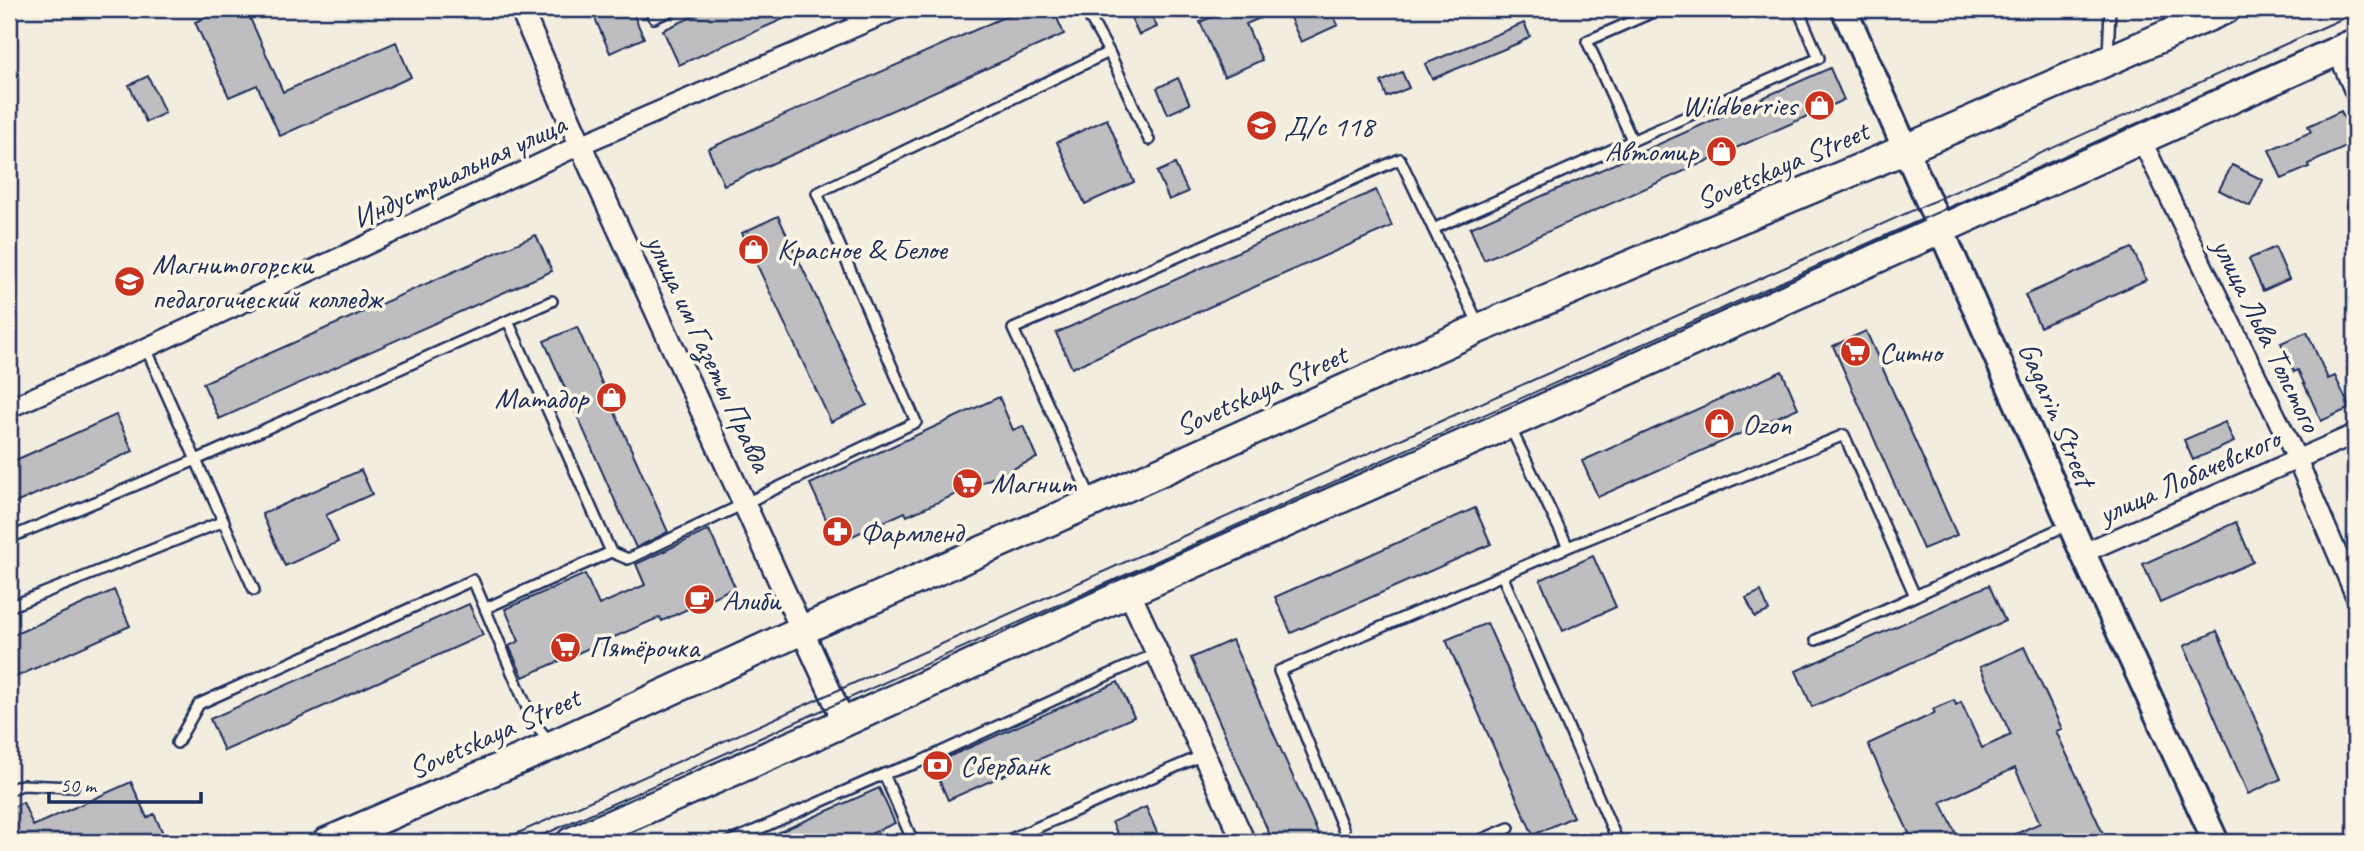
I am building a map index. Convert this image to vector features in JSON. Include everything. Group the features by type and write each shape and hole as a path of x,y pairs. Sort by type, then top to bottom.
{"main road":[{"name":"Gagarin Street","path":"1844,9 2083,554 2216,842"},
{"name":"Sovetskaya Street","path":"327,842 553,745 802,630 1480,328 1906,149 2226,9"},
{"path":"573,842 2346,47"}],"street":[{"name":"улица им Газеты Правда","path":"521,9 580,145 746,502 844,722"},
{"name":"Индустриальная улица","path":"9,408 146,348 580,145 897,9"},
{"path":"2346,47 2355,93"},
{"name":"улица Льва Толстого","path":"2141,139 2297,459 2355,595"},
{"name":"улица Лобачевского","path":"2083,554 2355,434"},
{"path":"1129,592 1244,842"}],"lane":[{"path":"649,9 653,18 674,9"},
{"path":"848,9 856,26"},
{"path":"1085,9 1109,52 1149,140"},
{"path":"1632,140 1587,41 1660,9"},
{"path":"1433,229 1819,58 1798,9"},
{"path":"2108,61 2110,9"},
{"path":"508,321 611,552 628,559 916,422 817,193 1109,52"},
{"path":"1093,502 1013,329 1400,159 1480,328"},
{"path":"9,538 196,460 552,301"},
{"path":"146,348 254,590"},
{"path":"1509,424 1568,547"},
{"path":"1342,842 1344,831 1279,671 1502,575 1844,435 1915,596"},
{"path":"9,607 223,521"},
{"path":"1816,640 2070,524"},
{"path":"486,608 611,552"},
{"path":"1502,575 1618,842"},
{"path":"177,743 198,704 474,580 533,722 553,745"},
{"path":"729,842 884,774 917,763 1157,653"},
{"path":"1004,842 1203,755"},
{"path":"884,774 913,842"},
{"path":"9,790 22,785 74,787"},
{"path":"1476,842 1509,828"}],"building":[{"path":"225,9 246,9 283,92 396,42 411,77 280,136 257,85 229,97 195,22"},
{"path":"591,9 631,9 644,38 610,53"},
{"path":"710,9 806,9 679,65 663,30"},
{"path":"1022,9 1053,9 1064,34 724,185 708,149"},
{"path":"1127,9 1149,9 1157,27 1139,35"},
{"path":"1230,9 1281,9 1246,24 1262,60 1224,77 1200,22"},
{"path":"1286,9 1330,9 1338,25 1301,42"},
{"path":"1524,23 1530,36 1521,42 1432,79 1425,64"},
{"path":"1830,68 1844,100 1484,260 1470,228"},
{"path":"1402,72 1409,88 1387,97 1381,82"},
{"path":"148,76 165,113 146,122 129,85"},
{"path":"1178,78 1190,104 1168,114 1157,88"},
{"path":"2341,111 2355,143 2282,179 2269,150 2311,132 2308,126"},
{"path":"1107,119 1134,182 1085,204 1057,142"},
{"path":"1175,164 1188,192 1169,200 1157,172"},
{"path":"2232,165 2263,180 2250,206 2219,190"},
{"path":"1376,190 1392,226 1072,368 1056,333"},
{"path":"778,216 867,405 831,422 742,233"},
{"path":"536,235 552,271 219,419 203,383"},
{"path":"2275,247 2289,279 2263,291 2249,259"},
{"path":"2132,248 2146,280 2040,327 2025,295"},
{"path":"577,327 668,532 636,548 544,341"},
{"path":"1866,331 1957,535 1923,549 1833,346"},
{"path":"2307,332 2328,379 2335,376 2350,408 2321,421 2298,370 2294,372 2281,343"},
{"path":"1782,371 1798,408 1598,497 1582,461"},
{"path":"999,397 1013,430 1023,426 1037,458 907,516 905,512 837,543 810,484"},
{"path":"116,415 133,451 9,506 9,463"},
{"path":"2225,422 2234,442 2193,460 2184,440"},
{"path":"361,470 372,494 326,515 338,542 285,566 262,514"},
{"path":"1475,508 1491,544 1291,633 1275,597"},
{"path":"2236,522 2253,562 2160,603 2143,564"},
{"path":"709,530 735,587 662,621 660,617 523,677 509,646 519,641 505,609 585,574 599,605 645,585 636,564"},
{"path":"1593,556 1616,607 1563,631 1540,580"},
{"path":"1989,585 2005,621 1812,707 1796,671"},
{"path":"114,590 130,626 9,680 9,637"},
{"path":"1761,591 1769,611 1755,617 1746,598"},
{"path":"469,604 483,635 224,751 210,719"},
{"path":"1487,623 1573,817 1533,835 1446,640"},
{"path":"2217,631 2281,779 2248,794 2184,646"},
{"path":"1232,640 1322,842 1273,842 1191,658"},
{"path":"2024,647 2062,729 2056,731 2107,842 1998,842 2040,823 2015,768 1941,802 1960,842 1913,842 1868,744 1935,713 1933,709 1954,700 1956,705 1961,702 1982,748 2011,735 1980,667"},
{"path":"1118,682 1134,717 948,800 932,764"},
{"path":"131,782 147,818 154,814 167,842 9,842 9,809 23,802 33,826"},
{"path":"879,788 895,823 853,842 757,842"},
{"path":"1146,807 1161,842 1121,842 1112,822"}],"tram line":[{"path":"498,842 2355,13"},
{"path":"527,842 2355,26"}],"place":[{"name":"Wildberries","path":"1820,105"},
{"name":"Д/с 118","path":"1261,126"},
{"name":"Автомир","path":"1721,151"},
{"name":"Красное & Белое","path":"754,249"},
{"name":"Магнитогорски педагогический колледж","path":"129,281"},
{"name":"Ситно","path":"1856,352"},
{"name":"Матадор","path":"611,398"},
{"name":"Ozon","path":"1719,424"},
{"name":"Магнит","path":"968,483"},
{"name":"Фармленд","path":"837,532"},
{"name":"Алиби","path":"699,600"},
{"name":"Пятёрочка","path":"566,647"},
{"name":"Сбербанк","path":"937,765"}]}
